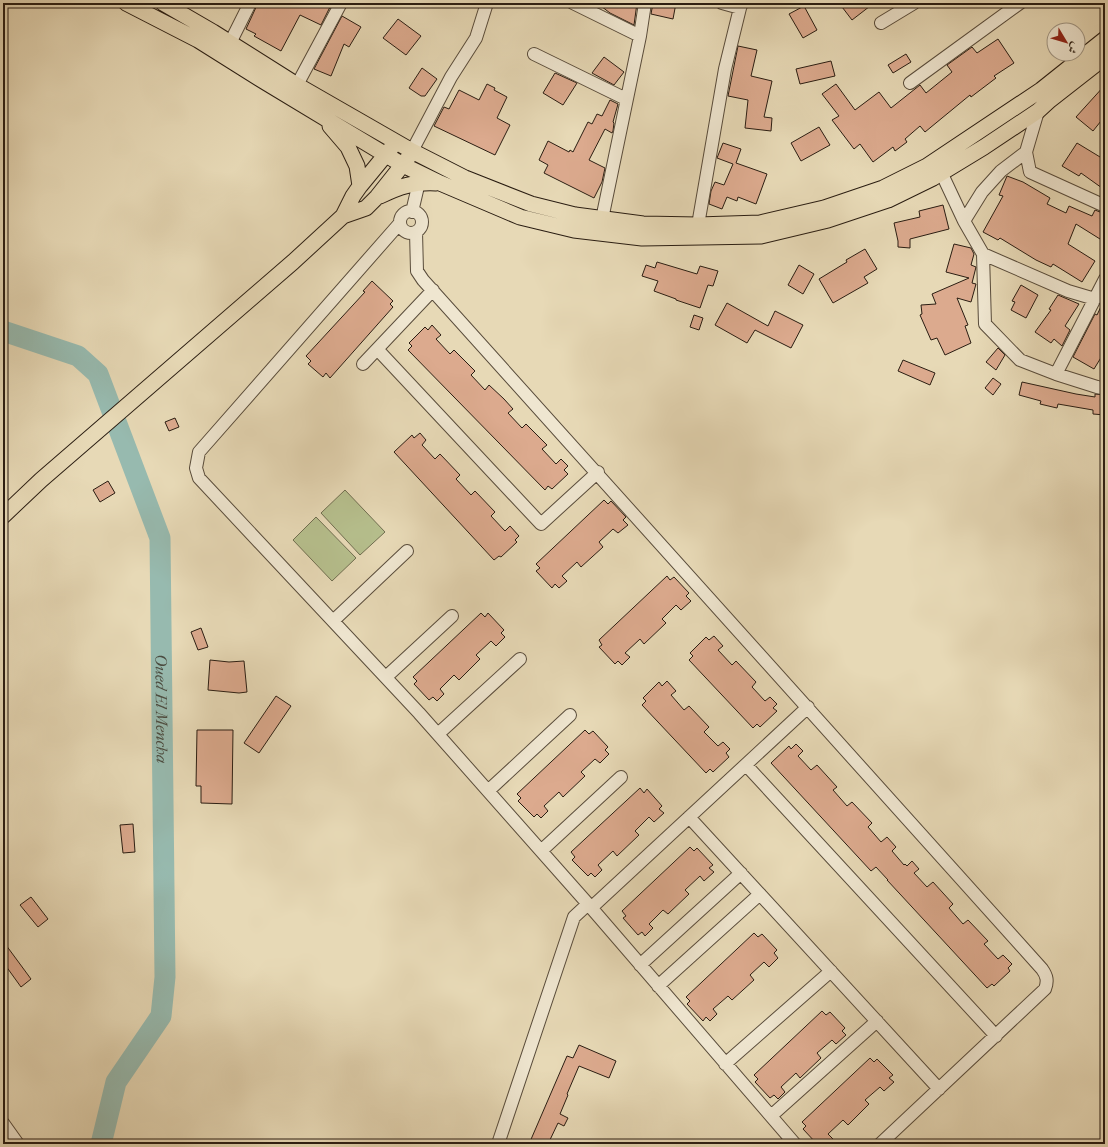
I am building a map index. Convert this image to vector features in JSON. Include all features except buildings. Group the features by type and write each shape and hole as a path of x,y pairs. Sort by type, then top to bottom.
{"main road":[{"path":"126,3 198,40 386,155 440,183 520,216 574,230 642,238 761,236 828,220 888,200 933,178 984,146 1038,110 1105,57"},
{"path":"163,3 297,85 412,151 465,178 531,204 575,215 643,224 698,225 760,223 824,208 882,188 927,166 1041,90 1105,39"},
{"path":"323,117 348,147 357,166 360,186"},
{"path":"3,516 41,480 293,262 343,216 360,186 396,142"},
{"path":"343,216 366,208 403,165 412,151"},
{"path":"377,197 397,187 418,182 440,183"}],"street":[{"path":"230,43 250,3"},
{"path":"297,85 341,3"},
{"path":"412,151 451,77 476,38 487,3"},
{"path":"573,3 640,36"},
{"path":"602,218 640,36 645,3"},
{"path":"698,225 725,69 741,6 722,3"},
{"path":"881,23 914,3"},
{"path":"910,83 1020,3"},
{"path":"534,54 626,98"},
{"path":"1038,110 1026,152 1030,172 1105,206"},
{"path":"964,221 982,192 1001,171 1026,152"},
{"path":"942,172 964,221 983,254 986,324 1020,360 1056,374 1097,387 1105,387"},
{"path":"412,212 418,182"},
{"path":"400,224 406,232 412,233 416,232 420,228 422,221 418,214 412,212 408,212 402,217 400,224 198,452 196,468 198,478 438,734 590,906 795,1144"},
{"path":"416,232 417,271 433,290 598,472 1046,975 1047,982 1045,989 880,1144"},
{"path":"983,254 1068,291 1095,299"},
{"path":"1056,374 1105,279"},
{"path":"363,364 378,350 433,290"},
{"path":"378,350 541,524 598,472"},
{"path":"333,621 407,551"},
{"path":"386,677 452,616"},
{"path":"438,734 520,659"},
{"path":"498,1144 574,917 590,906 808,707"},
{"path":"488,791 570,715"},
{"path":"746,765 996,1036"},
{"path":"541,851 622,777"},
{"path":"689,817 939,1089"},
{"path":"640,965 741,873"},
{"path":"658,986 760,894"},
{"path":"726,1064 831,971"},
{"path":"771,1116 877,1022"},
{"path":"3,1123 18,1144"}],"green space":[{"path":"345,490 385,532 360,555 321,513"},
{"path":"316,517 356,558 332,581 293,540"}],"waterway":[{"name":"Oued El Mencha","path":"3,331 78,356 98,374 160,538 165,977 161,1016 116,1082 101,1144"}]}
